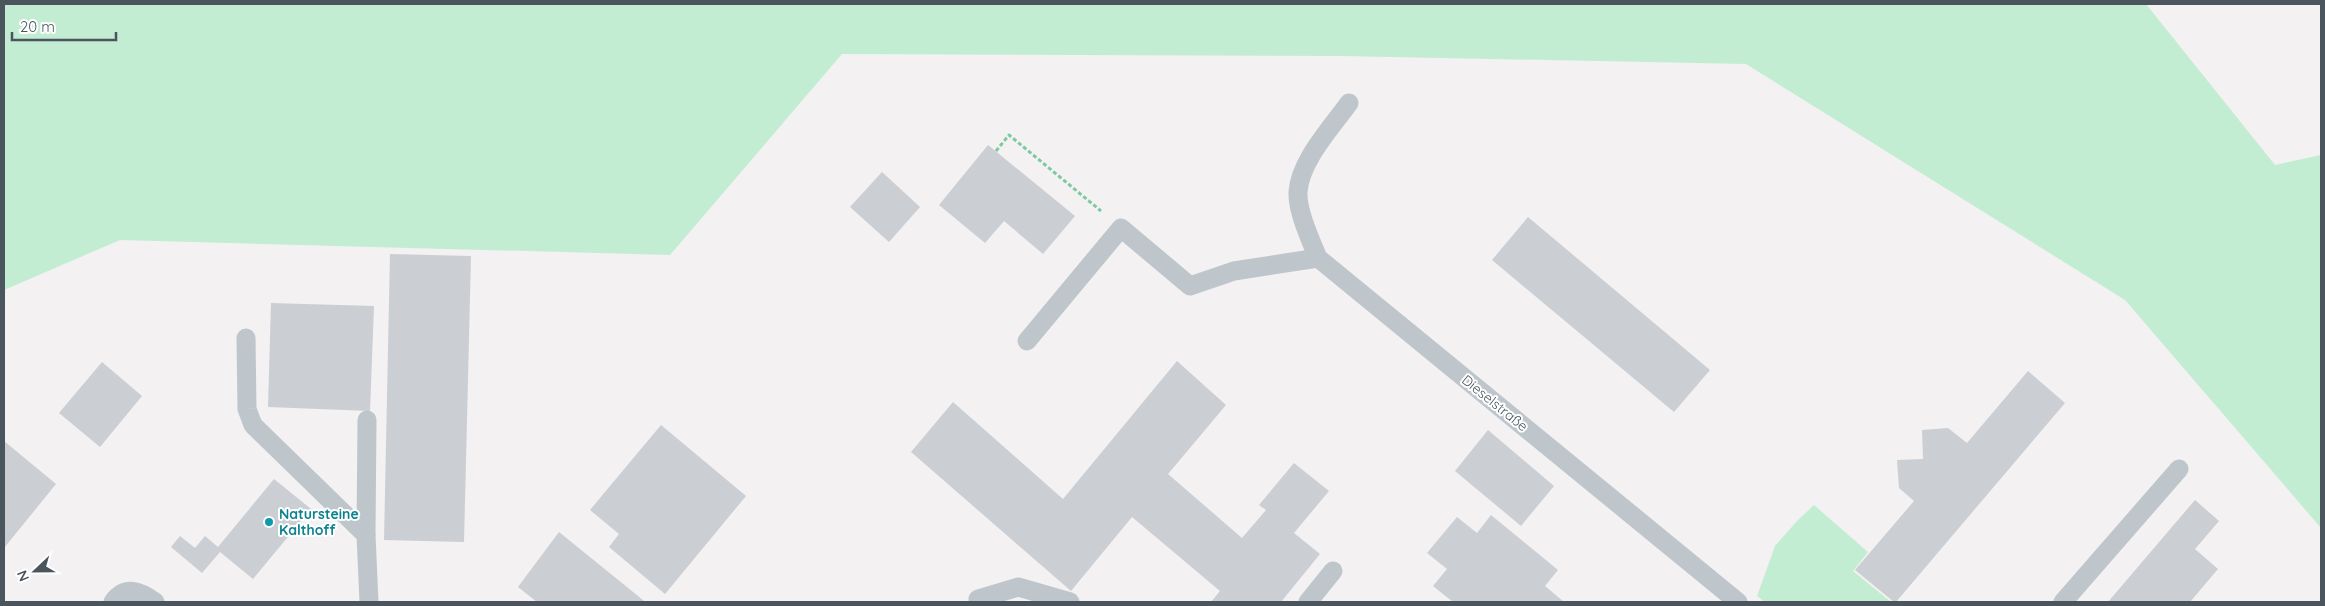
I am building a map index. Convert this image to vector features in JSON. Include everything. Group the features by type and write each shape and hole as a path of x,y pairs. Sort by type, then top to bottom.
{"lane":[{"path":"1027,340 1121,228 1190,286 1234,271 1318,258 1305,228 1298,193 1307,161 1349,103"},
{"name":"Dieselstraße","path":"1318,258 1738,602"},
{"path":"246,338 248,410 253,425 366,534"},
{"path":"367,420 366,534 369,602"},
{"path":"2063,602 2179,469"},
{"path":"1308,602 1333,571"},
{"path":"978,599 1018,586 1070,602"},
{"path":"113,602 118,594 125,591 136,591 155,602"}],"path":[{"path":"996,151 1009,135 1121,228"}],"green space":[{"path":"4,4 2146,4 2275,165 2321,155 2321,528 2125,300 1746,64 1342,56 842,54 670,255 120,240 4,290"},
{"path":"1814,505 1868,552 1853,571 1891,602 1765,602 1757,596 1775,546"}],"building":[{"path":"988,145 1075,216 1043,254 1004,221 985,243 939,205"},
{"path":"882,172 920,207 889,242 850,207"},
{"path":"1528,217 1710,370 1674,412 1492,260"},
{"path":"390,254 471,256 464,542 384,540"},
{"path":"271,303 374,306 370,411 268,407"},
{"path":"1177,361 1226,405 1168,474 1242,538 1266,510 1259,505 1294,463 1329,491 1294,533 1320,554 1281,602 1211,602 1220,591 1132,517 1071,591 911,452 953,402 1063,499"},
{"path":"102,362 142,396 100,447 59,413"},
{"path":"2028,371 2065,403 1896,602 1894,602 1855,570 1914,501 1899,488 1897,460 1923,459 1922,430 1948,428 1967,443"},
{"path":"661,425 746,496 665,594 609,547 619,534 590,510"},
{"path":"1488,430 1554,486 1521,526 1455,471"},
{"path":"4,441 56,484 4,548"},
{"name":"Natursteine Kalthoff","path":"274,479 311,509 253,579 220,552 202,573 171,547 180,536 195,548 205,536 218,547"},
{"path":"2195,500 2219,521 2195,549 2218,569 2190,602 2108,602"},
{"path":"1491,515 1558,570 1545,586 1564,602 1453,602 1433,586 1447,569 1427,553 1457,517 1477,533"},
{"path":"559,532 645,602 537,602 518,587"}],"place":[{"name":"Natursteine Kalthoff","path":"269,522"}]}
